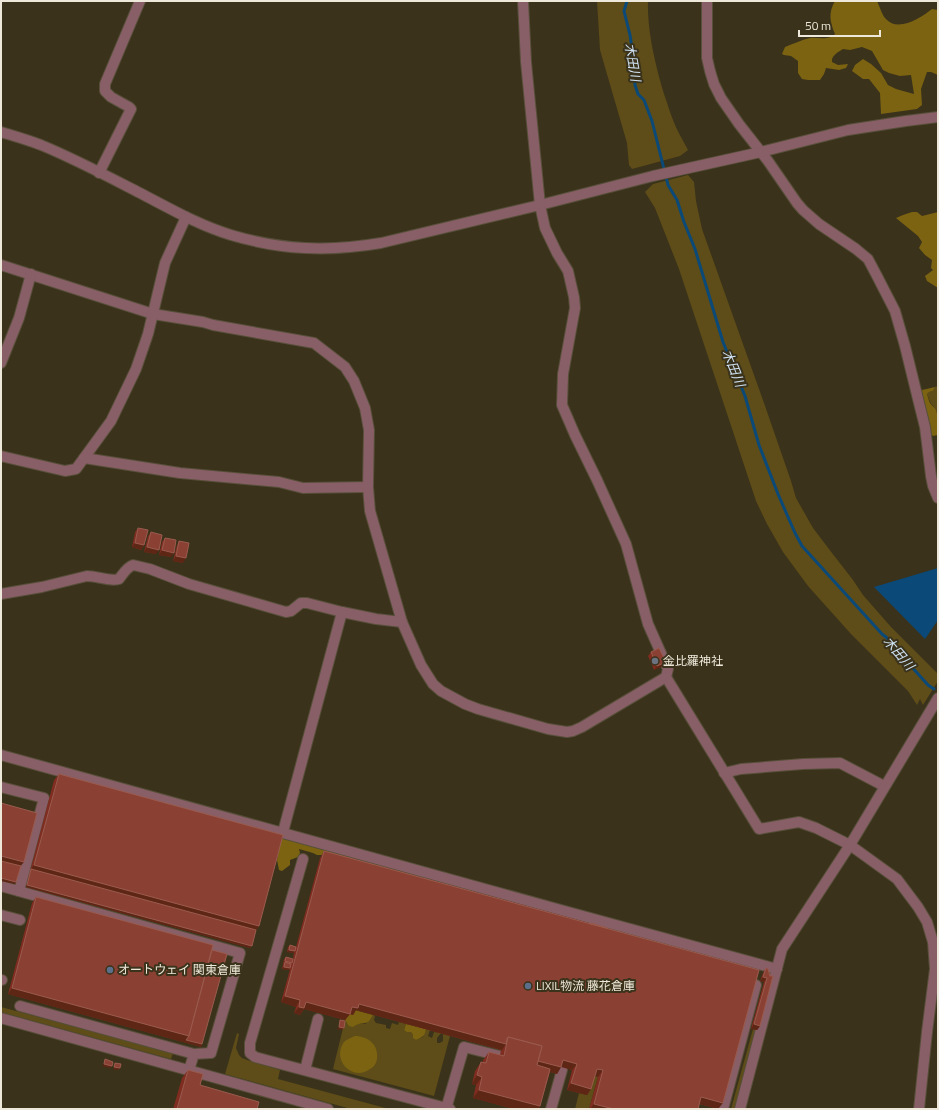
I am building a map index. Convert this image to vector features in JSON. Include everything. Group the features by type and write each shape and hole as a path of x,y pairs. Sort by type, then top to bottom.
{"street":[{"path":"99,173 131,109 129,106 111,97 105,90 105,84 140,1"},
{"path":"1,265 153,314 314,343 345,367 354,381 365,408 369,430 368,487 370,511 402,622 424,671 433,684 440,691 464,704 548,729 573,731 593,721 666,677 668,670 648,624 626,544 562,405 563,374 575,308 574,297 568,271 557,253 545,228 540,206 526,62 523,1"},
{"path":"708,1 707,58 714,84 721,98 775,170 797,204 820,224 863,254 868,259 884,288 895,312 904,340 924,427 931,476 938,498"},
{"path":"1,132 41,145 186,217 230,235 279,246 308,249 333,249 360,247 380,243 540,206 653,176 761,152 848,130 906,120 938,117"},
{"path":"1,456 65,472 76,469 111,421 136,369 153,314 166,263 186,217"},
{"path":"1,363 19,318 31,274"},
{"path":"84,458 180,473 279,482 303,488 368,487"},
{"path":"1,594 42,587 87,576 116,580 119,579 124,572 133,565 150,569 189,584 286,612 291,611 300,603 307,603 376,619 402,622"},
{"path":"283,832 342,612"},
{"path":"666,677 759,829 799,822 816,828 850,845 897,879 928,922 933,942 935,969 919,1109"},
{"path":"740,1109 782,949 850,845 938,698"},
{"path":"1,755 777,970"},
{"path":"724,773 741,769 803,764 840,764 884,786"},
{"path":"1,787 44,798 19,891"},
{"path":"303,860 250,1043 250,1054 255,1057 448,1109 464,1048 500,1056"},
{"path":"1,886 240,953 211,1053 194,1054 20,1006"},
{"path":"1,915 20,920"},
{"path":"723,1109 756,985"},
{"path":"1,1018 188,1070 296,1105 328,1109"},
{"path":"305,1070 318,1019"},
{"path":"188,1070 194,1054"},
{"path":"551,1109 562,1070"}],"shaded area":[{"path":"597,1 648,1 649,25 658,74 676,128 688,150 680,156 632,169 629,165 627,143 600,50"},
{"path":"835,1 877,1 885,18 892,23 898,24 904,24 917,19 932,9 938,10 938,75 927,72 921,89 922,105 917,109 881,114 880,93 869,79 863,79 852,71 855,65 863,59 881,73 888,85 914,94 911,75 900,76 883,70 872,51 862,47 850,50 843,49 834,56 832,62 838,65 848,64 846,68 839,70 826,68 820,80 802,79 798,73 798,61 791,56 782,54 785,47 800,41 810,38 826,38 835,34 830,18 831,10"},
{"path":"688,175 694,182 696,201 702,229 796,498 813,528 863,595 891,627 938,674 938,681 923,705 920,699 917,705 908,691 851,634 808,586 783,552 756,501 679,269 655,208 645,192 653,184"},
{"path":"912,212 917,212 922,216 938,212 938,288 927,281 925,276 933,270 931,268 932,260 919,248 922,242 918,236 896,218"},
{"path":"938,386 937,414 936,409 931,404 927,394"},
{"path":"935,387 933,391 927,394 930,403 938,414 938,435 933,436 931,434 921,393 922,390"},
{"path":"281,837 299,840 308,845 340,852 357,860 371,861 390,869 424,878 427,877 506,899 506,901 325,855 317,855 299,849 300,853 298,857 290,860 290,865 282,871 279,870 277,860"},
{"path":"1,1007 173,1053 171,1059 1,1012"},
{"path":"355,1010 373,1015 366,1023 353,1027 349,1026 345,1020 347,1013"},
{"path":"373,1015 375,1016 374,1020 376,1023 386,1025 386,1028 390,1029 392,1023 398,1025 399,1022 406,1024 404,1030 411,1032 416,1040 423,1037 426,1029 430,1030 428,1036 432,1038 434,1032 441,1033 437,1038 437,1043 443,1041 443,1034 450,1036 434,1096 333,1069 345,1020 347,1023 365,1024"},
{"path":"406,1024 426,1029 424,1035 416,1040 413,1038 411,1032 404,1030"},
{"path":"753,1029 757,1030 736,1109 731,1109"},
{"path":"237,1033 239,1034 236,1048 239,1055 250,1061 280,1070 278,1079 389,1109 351,1109 225,1074"},
{"path":"355,1036 360,1036 372,1042 377,1054 377,1059 374,1066 363,1072 357,1073 346,1067 340,1056 344,1042"},
{"path":"592,1075 598,1077 589,1109 575,1109 579,1093 587,1095"}],"water":[{"path":"938,568 938,620 925,639 874,587"}],"building":[{"path":"138,528 148,530 144,545 135,543"},
{"path":"151,532 162,535 159,550 147,547"},
{"path":"165,538 176,540 174,553 162,550"},
{"path":"179,541 189,543 186,558 176,556"},
{"path":"659,648 666,662 657,666 651,652"},
{"path":"59,774 283,835 259,926 34,865"},
{"path":"1,803 37,813 24,862 1,856"},
{"path":"324,851 759,970 723,1103 701,1097 698,1109 614,1109 594,1104 603,1070 597,1069 591,1089 571,1083 577,1064 563,1060 561,1067 538,1061 542,1046 508,1037 506,1044 359,1004 358,1008 352,1007 350,1014 306,1002 304,1008 299,1007 300,1000 285,996"},
{"path":"1,861 21,866 16,882 1,878"},
{"path":"31,869 256,930 252,946 27,885"},
{"path":"36,897 213,945 189,1036 12,988"},
{"path":"591,923 607,928 590,924"},
{"path":"290,945 296,947 295,951 289,950"},
{"path":"212,950 227,954 202,1044 186,1040 189,1036"},
{"path":"286,957 293,959 292,963 285,961"},
{"path":"285,962 291,964 290,968 284,967"},
{"path":"766,968 768,969 770,976 773,976 760,1026 754,1024 767,978 763,977"},
{"path":"340,1020 345,1021 344,1028 339,1027"},
{"path":"508,1037 542,1046 537,1065 550,1069 540,1106 479,1090 482,1077 477,1075 481,1062 486,1063 489,1052 504,1056"},
{"path":"105,1059 113,1062 112,1066 104,1064"},
{"path":"115,1063 121,1064 120,1068 114,1067"},
{"path":"188,1070 203,1074 200,1085 259,1102 257,1109 177,1109"}],"waterway":[{"name":"木田川","path":"627,1 624,11 630,35 632,49 631,62 634,68 635,85 638,94 644,100 652,121 668,185 677,200 695,249 723,342 745,396 759,445 795,533 802,546 887,638 905,662 910,665 928,685 934,689"}],"place":[{"name":"金比羅神社","path":"655,661"},
{"name":"オートウェイ 関東倉庫","path":"110,970"},
{"name":"LIXIL物流 藤花倉庫","path":"528,986"}]}
